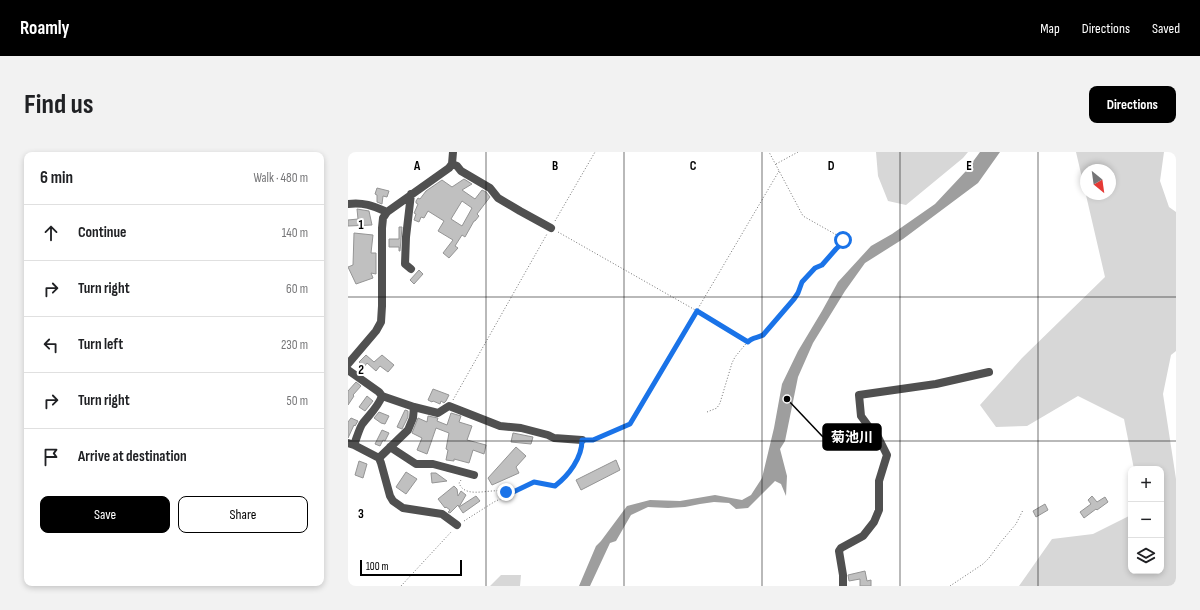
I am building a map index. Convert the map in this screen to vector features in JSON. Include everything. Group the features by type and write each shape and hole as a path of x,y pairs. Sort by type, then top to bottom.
{"street":[{"path":"348,364 376,331 381,322 383,218 387,212 449,168 452,164 453,152"},
{"path":"452,164 490,188 498,198 551,228"},
{"path":"411,194 406,237 405,264 411,269"},
{"path":"348,204 358,203 372,206 387,212"},
{"path":"348,370 382,396 414,407 438,413 449,406 500,426 521,428 554,438 582,440"},
{"path":"843,586 843,574 839,551 841,548 863,536 874,522 879,510 879,480 888,455 876,433 869,427 861,416 858,395 936,384 989,372"},
{"path":"382,396 379,404 361,425 360,430 351,444 378,458 393,501 403,508 442,514 457,525"},
{"path":"378,458 408,430 413,418 414,407"},
{"path":"390,447 416,464 433,464 474,475"}],"path":[{"path":"449,406 595,152"},
{"path":"707,412 717,408 735,356 752,338 763,335 794,299 802,282 815,268 822,265 843,242 842,238 803,216 769,152"},
{"path":"776,164 798,152"},
{"path":"401,586 457,525 494,502 534,482 555,486 570,472 577,460 582,445 582,440 593,440 630,424 779,171"},
{"path":"551,228 697,311 748,342"},
{"path":"474,475 474,477 464,478 459,481 460,487 464,490 473,492 501,491 509,494"},
{"path":"950,586 983,564 989,558 1016,524 1023,510"}],"shaded area":[{"path":"876,152 968,152 963,158 906,205 888,201 878,176"},
{"path":"980,152 1000,152 978,183 903,239 865,263 845,291 813,343 798,377 785,441 780,449 787,476 786,496 781,484 775,481 748,508 736,509 729,503 714,502 685,507 648,507 631,515 616,541 610,543 590,586 579,586 596,546 627,506 650,500 680,501 715,495 742,500 751,495 762,478 774,428 782,384 798,351 838,282 871,246 892,234 935,204 966,171"},
{"path":"1076,152 1164,152 1160,181 1169,207 1176,212 1176,351 1171,355 1163,394 1176,479 1176,586 1019,586 1052,539 1093,534 1128,516 1128,574 1164,574 1164,466 1133,466 1124,419 1078,396 1027,426 996,427 980,405 1022,358 1105,277 1087,200 1116,200 1116,164 1080,164 1080,169"},
{"path":"501,575 521,575 520,586 490,586"}],"building":[{"path":"464,179 472,184 462,190 475,199 482,190 490,197 477,214 479,216 474,221 465,237 462,235 455,246 458,248 449,258 443,253 453,240 438,231 444,221 428,211 424,218 421,217 419,222 414,220 416,214 414,213 418,204 416,201 418,198 420,199 426,191 442,180 452,187","holes":["462,201 472,208 462,226 451,219"]},
{"path":"377,188 389,191 387,197 383,196 382,204 377,202 377,195 375,194"},
{"path":"357,209 369,211 372,225 348,226 348,220 358,219"},
{"path":"399,227 402,227 400,251 399,247 389,247 389,239 399,239"},
{"path":"354,233 373,235 371,253 376,253 376,274 371,273 373,278 356,284 348,267 353,265"},
{"path":"419,270 423,274 414,284 410,280"},
{"path":"366,355 374,362 382,355 394,365 388,372 380,366 376,371 367,363 364,367 359,362"},
{"path":"356,382 361,386 353,395 354,396 348,405 348,391"},
{"path":"433,389 449,395 444,403 441,401 440,404 428,400"},
{"path":"367,396 373,401 365,411 359,407"},
{"path":"405,410 408,411 408,417 402,429 397,427"},
{"path":"379,412 389,416 385,424 374,418"},
{"path":"451,413 461,416 459,422 472,426 467,440 486,445 484,454 473,450 469,463 454,459 454,461 446,460 448,450 446,449 449,433 436,428 427,454 417,450 422,438 412,433 418,418 427,422 428,416 438,418 437,421 447,425"},
{"path":"351,418 358,421 355,426 354,425 348,438 348,422"},
{"path":"382,430 389,433 385,441 383,440 380,446 375,444"},
{"path":"513,433 533,437 531,444 511,442"},
{"path":"516,447 526,456 516,467 519,473 492,485 488,478"},
{"path":"616,460 620,470 581,490 576,480"},
{"path":"359,461 367,464 363,478 355,475"},
{"path":"406,472 417,479 406,494 396,487"},
{"path":"431,473 436,473 447,481 432,483"},
{"path":"454,486 457,489 458,496 461,491 466,495 459,507 458,505 450,513 448,512 450,510 446,507 445,508 438,499"},
{"path":"476,496 480,501 463,513 459,507"},
{"path":"1092,496 1097,502 1105,497 1108,502 1084,518 1080,512 1091,504 1088,500"},
{"path":"1045,504 1048,510 1036,517 1033,511"},
{"path":"865,571 867,581 871,580 871,586 860,586 860,579 849,581 848,575"}],"place":[{"name":"菊池川","path":"787,399"}],"route":[{"path":"506,492 509,494 529,483 534,482 555,486 570,472 577,460 582,445 582,440 593,440 630,424 697,311 748,342 752,338 760,337 794,299 802,282 815,268 822,265 826,261 843,242 843,240"}]}
